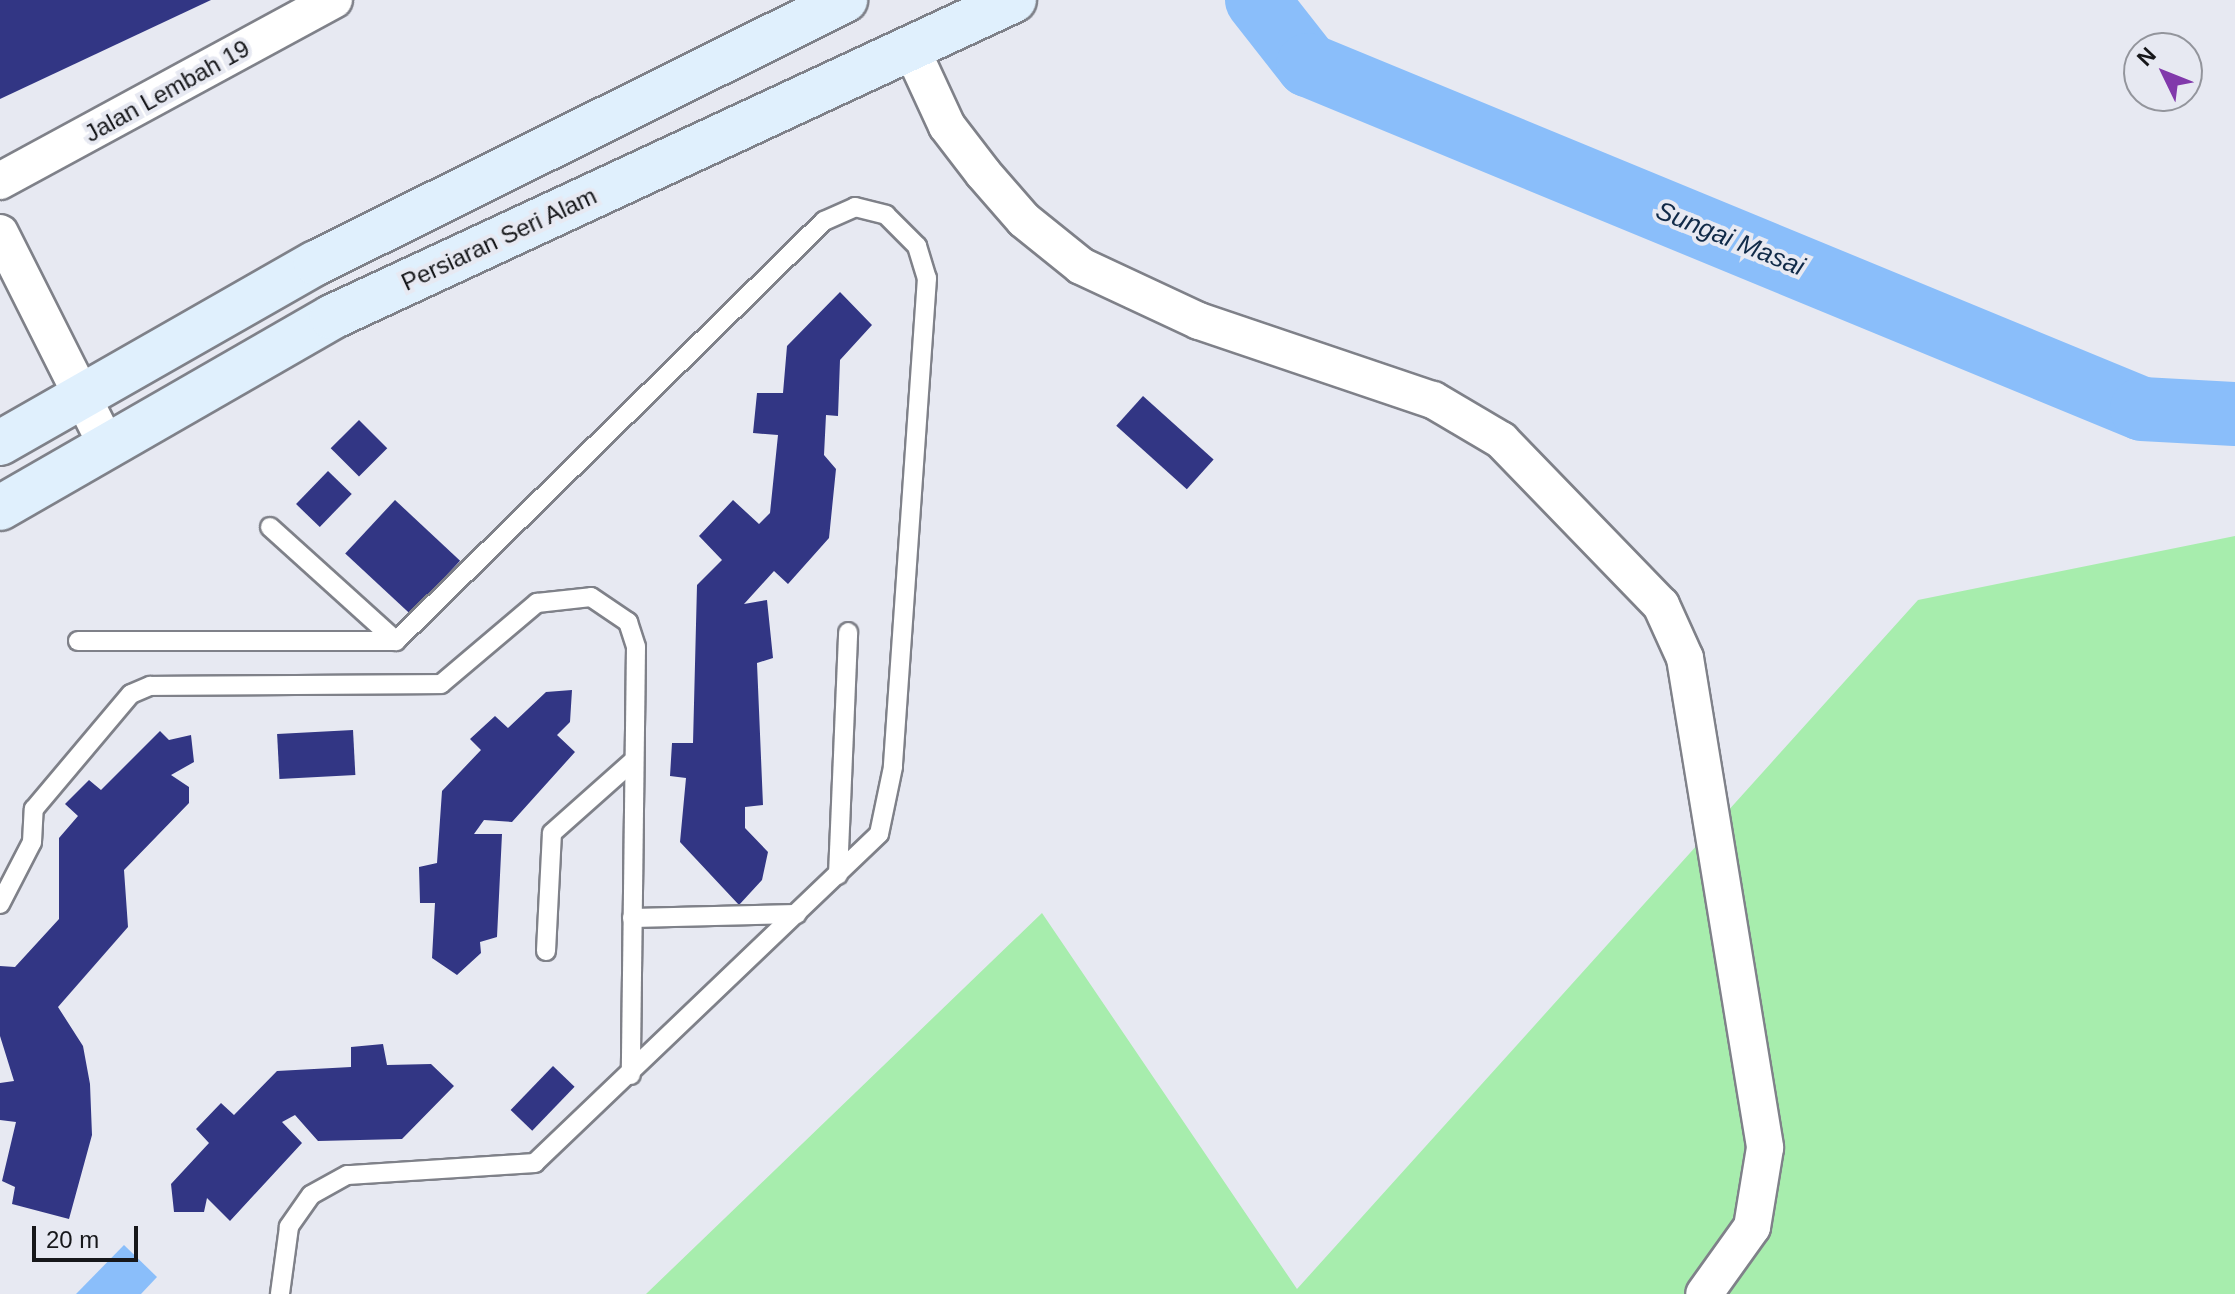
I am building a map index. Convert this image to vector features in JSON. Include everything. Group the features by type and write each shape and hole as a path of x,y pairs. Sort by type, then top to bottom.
{"main road":[{"path":"0,443 316,263 845,0"},
{"name":"Persiaran Seri Alam","path":"0,508 106,444 332,317 1014,0"}],"street":[{"name":"Jalan Lembah 19","path":"0,181 334,0"},
{"path":"910,46 947,126 983,173 1024,220 1081,266 1199,321 1421,395 1501,440 1661,605 1685,658 1765,1148 1752,1227 1704,1294"},
{"path":"0,233 106,444"}],"lane":[{"path":"78,641 396,641 824,221 855,207 886,215 917,246 927,278 895,751 879,834 631,1075 535,1163 347,1175 311,1195 289,1227 280,1294"},
{"path":"270,527 396,641"},
{"path":"0,904 32,842 34,809 120,701 150,686 441,684 537,603 591,597 621,614 636,647 631,1075"},
{"path":"838,875 848,632"},
{"path":"546,951 552,833 633,761"},
{"path":"632,918 797,914"}],"green space":[{"path":"2235,536 2235,1294 646,1294 1042,913 1297,1289 1918,600"}],"water":[{"path":"124,1245 157,1277 141,1294 76,1294"}],"building":[{"path":"0,0 211,0 0,99"},
{"path":"840,292 872,325 840,360 838,416 826,415 824,455 836,469 829,538 788,584 774,571 744,604 767,600 773,658 757,663 763,805 745,807 745,828 768,852 762,880 739,905 680,842 686,778 670,776 672,743 693,743 697,585 722,560 699,536 733,500 759,524 770,513 778,435 753,433 757,393 783,393 787,346"},
{"path":"1143,396 1214,460 1187,489 1116,426"},
{"path":"359,420 387,448 359,477 331,448"},
{"path":"328,471 352,494 320,527 296,504"},
{"path":"395,500 460,561 410,614 345,553"},
{"path":"572,690 570,722 557,735 575,752 512,822 484,820 474,834 502,834 497,937 480,942 481,953 457,975 432,958 435,903 420,903 419,867 437,863 442,791 481,750 470,739 495,716 508,728 546,692"},
{"path":"353,730 355,775 279,779 277,734"},
{"path":"160,731 169,740 191,735 194,762 171,775 189,787 189,803 124,870 128,927 58,1007 83,1046 90,1084 92,1135 69,1219 12,1204 15,1187 2,1181 16,1122 0,1120 0,1083 14,1081 0,1036 0,966 15,967 59,919 59,838 78,816 65,804 89,780 101,790"},
{"path":"383,1044 387,1065 431,1064 454,1086 402,1139 318,1141 295,1115 282,1122 302,1143 230,1221 207,1198 204,1212 174,1212 171,1184 209,1143 196,1129 221,1103 234,1115 277,1071 351,1067 351,1047"},
{"path":"553,1066 575,1087 532,1131 511,1110"}],"waterway":[{"name":"Sungai Masai","path":"1257,0 1308,65 2142,409 2235,414"}]}
